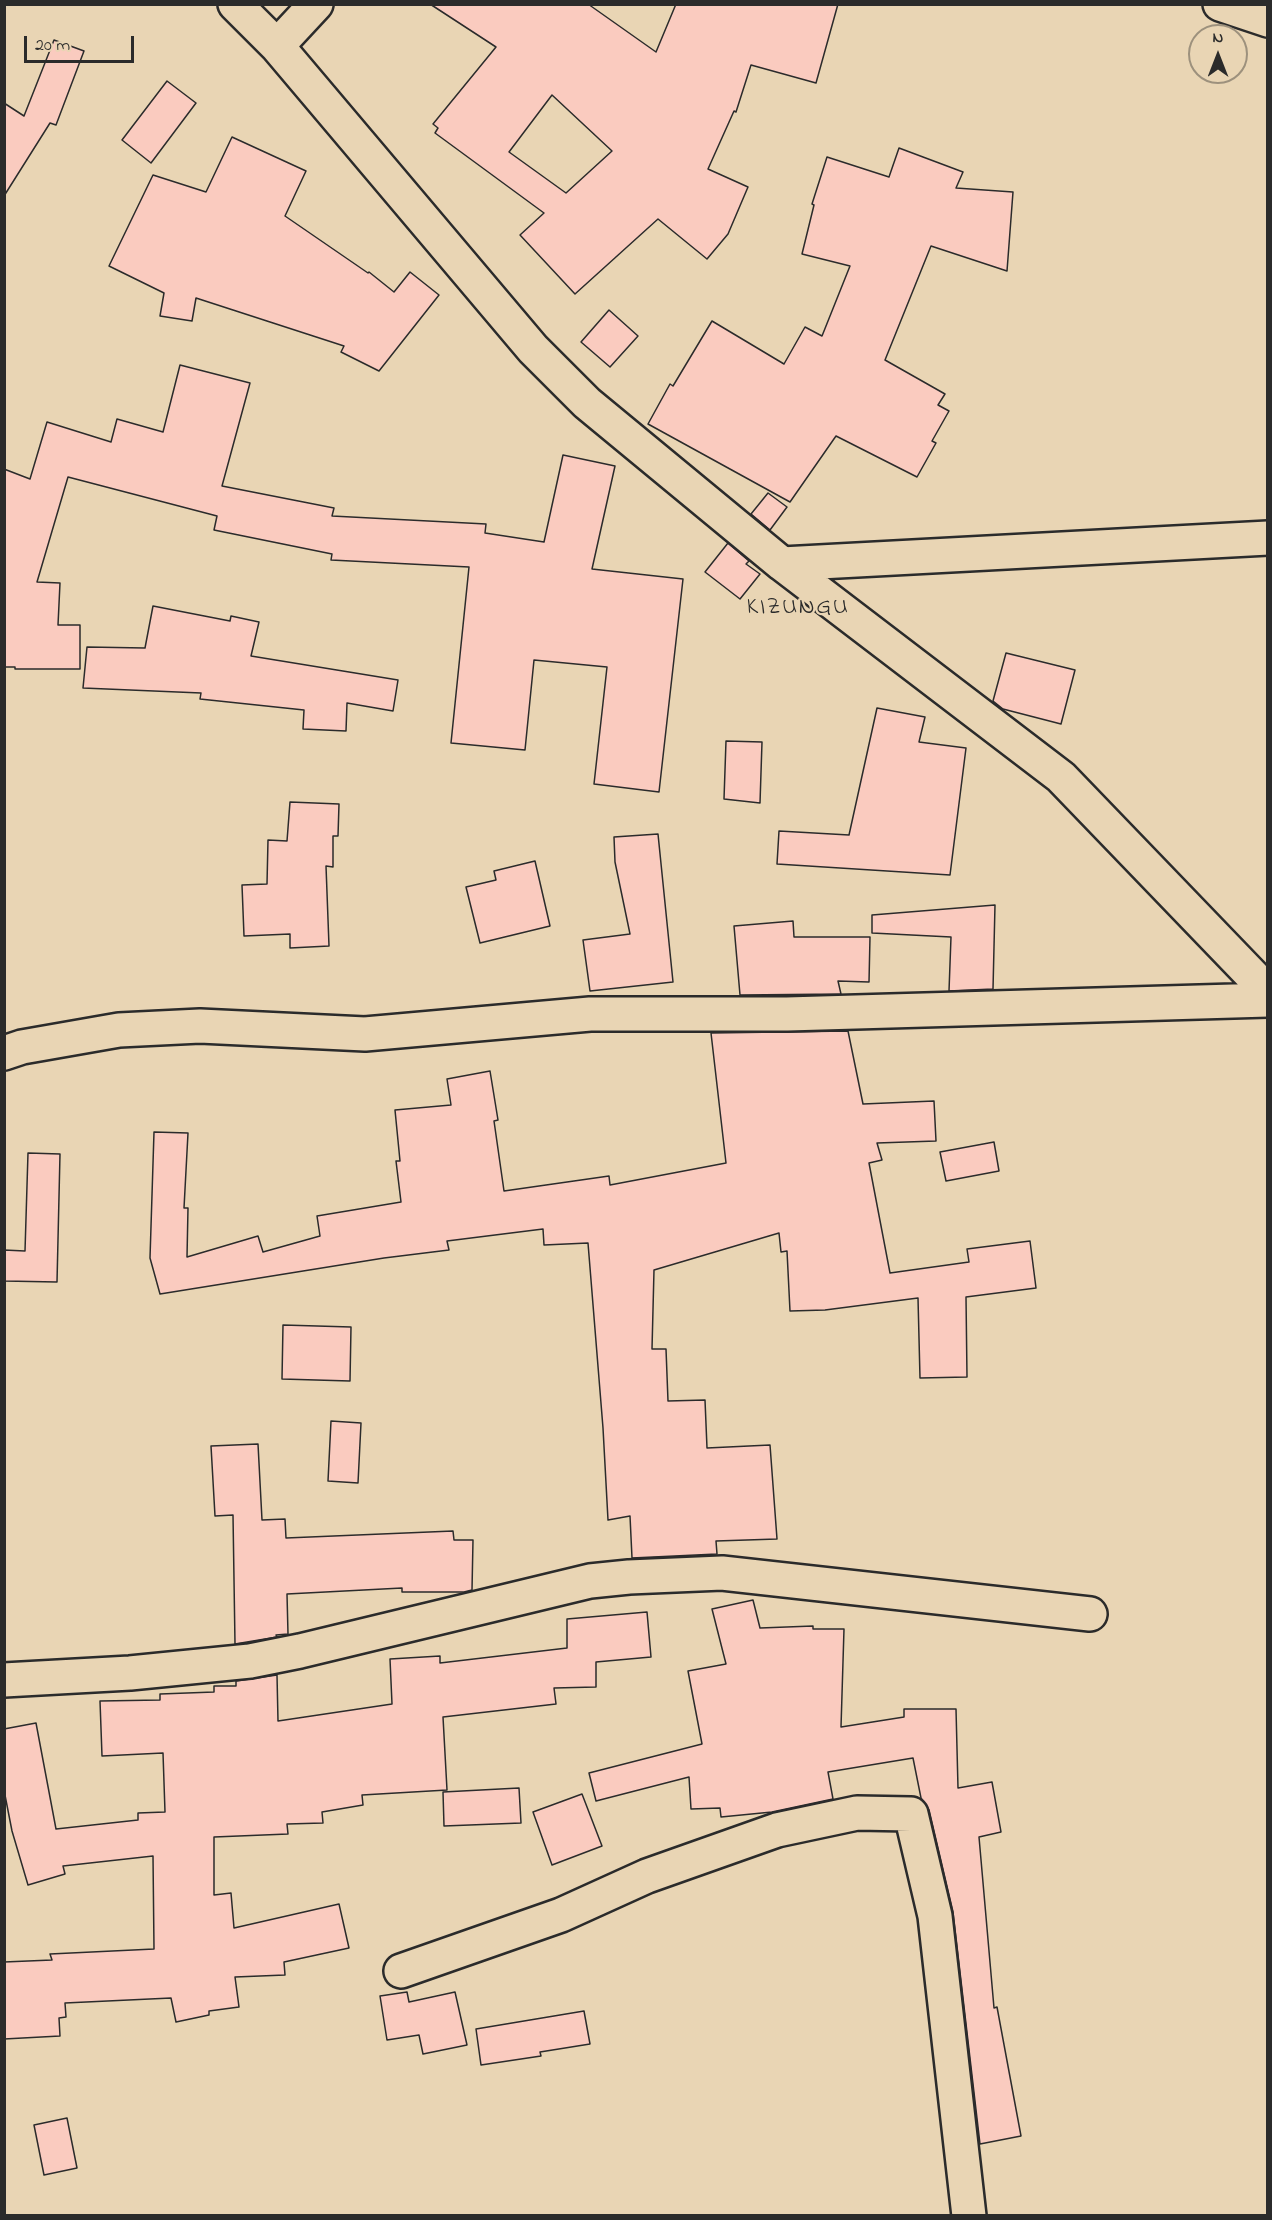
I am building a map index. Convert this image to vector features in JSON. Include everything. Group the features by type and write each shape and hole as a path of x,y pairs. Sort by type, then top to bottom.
{"street":[{"path":"235,4 277,46 533,349 586,403 782,564 1061,777 1268,992"},
{"path":"277,46 316,4"},
{"path":"1220,4 1268,20"},
{"path":"782,564 1268,538"},
{"path":"4,1053 22,1047 119,1030 200,1026 364,1034 590,1014 787,1014 1268,1000"},
{"path":"4,1680 130,1673 250,1660 300,1651 590,1581 630,1577 722,1573 1090,1614"},
{"path":"401,1971 561,1915 647,1876 777,1830 857,1814 911,1814 935,1916 969,2216"}],"building":[{"path":"430,4 588,4 656,52 676,4 838,4 816,83 751,65 736,112 734,111 708,169 748,187 728,234 707,259 658,219 575,294 520,235 544,213 435,133 438,128 433,124 496,47","holes":["552,95 612,151 566,193 509,152"]},
{"path":"54,40 84,51 56,125 50,123 4,196 4,103 24,116"},
{"path":"167,81 196,103 151,163 122,140"},
{"path":"232,137 306,171 285,216 369,272 394,292 410,272 439,295 379,371 341,352 344,346 196,298 192,321 160,316 164,293 109,266 153,175 206,192"},
{"path":"899,148 963,172 956,188 1013,192 1007,271 931,246 885,360 945,394 938,405 949,411 932,441 936,443 917,477 836,436 790,502 648,424 670,384 673,386 712,321 784,364 805,327 822,336 850,266 802,254 814,205 812,204 827,157 889,177"},
{"path":"609,310 638,336 610,367 581,342"},
{"path":"180,365 250,383 222,486 334,508 332,516 486,524 485,533 544,542 563,455 615,466 592,569 683,579 659,792 594,784 607,667 534,660 525,750 451,743 469,567 331,560 332,554 214,530 217,516 68,477 37,582 60,583 58,625 80,625 80,669 4,667 4,469 30,479 47,422 111,442 117,419 163,432"},
{"path":"768,493 787,507 770,530 751,514"},
{"path":"728,543 749,561 746,564 760,574 740,599 705,572"},
{"path":"153,606 230,621 231,616 259,622 251,656 398,680 393,711 347,703 346,731 303,729 304,710 200,699 201,693 83,688 87,647 145,648"},
{"path":"1006,653 1075,670 1061,724 1003,709 993,701"},
{"path":"877,708 925,717 919,742 966,748 950,875 777,864 779,831 849,835"},
{"path":"726,741 762,742 760,803 724,799"},
{"path":"290,802 339,804 338,836 333,836 333,867 326,866 329,946 290,948 290,934 244,936 242,885 267,884 268,840 287,841"},
{"path":"658,834 673,982 590,991 583,940 630,934 615,862 614,837"},
{"path":"535,861 550,926 480,943 466,887 496,880 494,871"},
{"path":"995,905 993,989 949,991 951,937 872,933 872,915"},
{"path":"793,921 794,937 870,937 869,982 838,981 841,994 740,995 734,926"},
{"path":"848,1031 863,1104 934,1101 936,1141 877,1143 882,1160 869,1163 890,1273 969,1262 967,1249 1030,1241 1036,1288 966,1297 967,1377 920,1378 918,1298 825,1310 790,1311 787,1251 781,1252 779,1233 654,1270 652,1349 666,1349 668,1401 705,1400 707,1448 770,1445 777,1539 716,1541 717,1554 632,1558 630,1516 608,1520 588,1243 544,1245 543,1229 447,1241 449,1250 384,1258 160,1294 150,1258 154,1132 188,1133 184,1208 188,1208 187,1257 258,1236 263,1252 320,1236 317,1216 401,1202 396,1161 400,1161 395,1110 451,1105 447,1079 490,1071 498,1120 494,1121 504,1191 609,1176 610,1185 726,1163 711,1033"},
{"path":"994,1142 999,1171 946,1181 940,1152"},
{"path":"28,1153 60,1154 57,1282 4,1281 4,1250 25,1251"},
{"path":"283,1325 351,1327 350,1381 282,1379"},
{"path":"331,1421 361,1423 358,1483 328,1481"},
{"path":"258,1444 262,1520 285,1519 286,1538 453,1531 454,1540 473,1540 472,1590 402,1592 402,1588 287,1594 288,1634 235,1644 233,1515 215,1516 211,1446"},
{"path":"753,1600 760,1628 813,1626 813,1629 844,1629 841,1727 904,1717 904,1709 956,1709 958,1788 992,1782 1001,1832 979,1837 994,2008 997,2007 1021,2136 980,2144 953,1912 929,1810 921,1798 913,1758 828,1772 833,1799 772,1812 721,1817 720,1808 691,1809 689,1777 596,1801 589,1773 702,1744 688,1671 726,1664 712,1609"},
{"path":"647,1612 651,1657 596,1662 596,1687 554,1688 556,1704 443,1717 447,1790 362,1795 363,1805 322,1812 323,1823 287,1824 288,1834 214,1837 214,1895 231,1893 234,1928 339,1904 349,1948 284,1962 285,1975 235,1977 239,2007 209,2011 209,2015 176,2022 171,1998 65,2003 66,2017 59,2018 60,2036 4,2039 4,1962 52,1960 50,1954 154,1949 153,1856 63,1866 65,1874 28,1885 12,1831 4,1790 4,1729 36,1723 56,1829 138,1820 138,1813 165,1812 163,1753 102,1756 100,1701 160,1700 160,1694 214,1692 214,1686 236,1686 236,1681 277,1675 278,1721 392,1704 390,1659 440,1656 440,1663 567,1648 567,1619"},
{"path":"519,1788 521,1823 444,1826 443,1792"},
{"path":"582,1794 602,1846 552,1865 533,1812"},
{"path":"407,1992 409,2002 455,1992 467,2045 423,2054 419,2035 387,2040 380,1996"},
{"path":"584,2011 590,2044 540,2052 541,2056 481,2065 476,2029"},
{"path":"67,2118 77,2168 44,2175 34,2125"}],"district":[{"name":"KIZUNGU","path":"798,609"}]}
